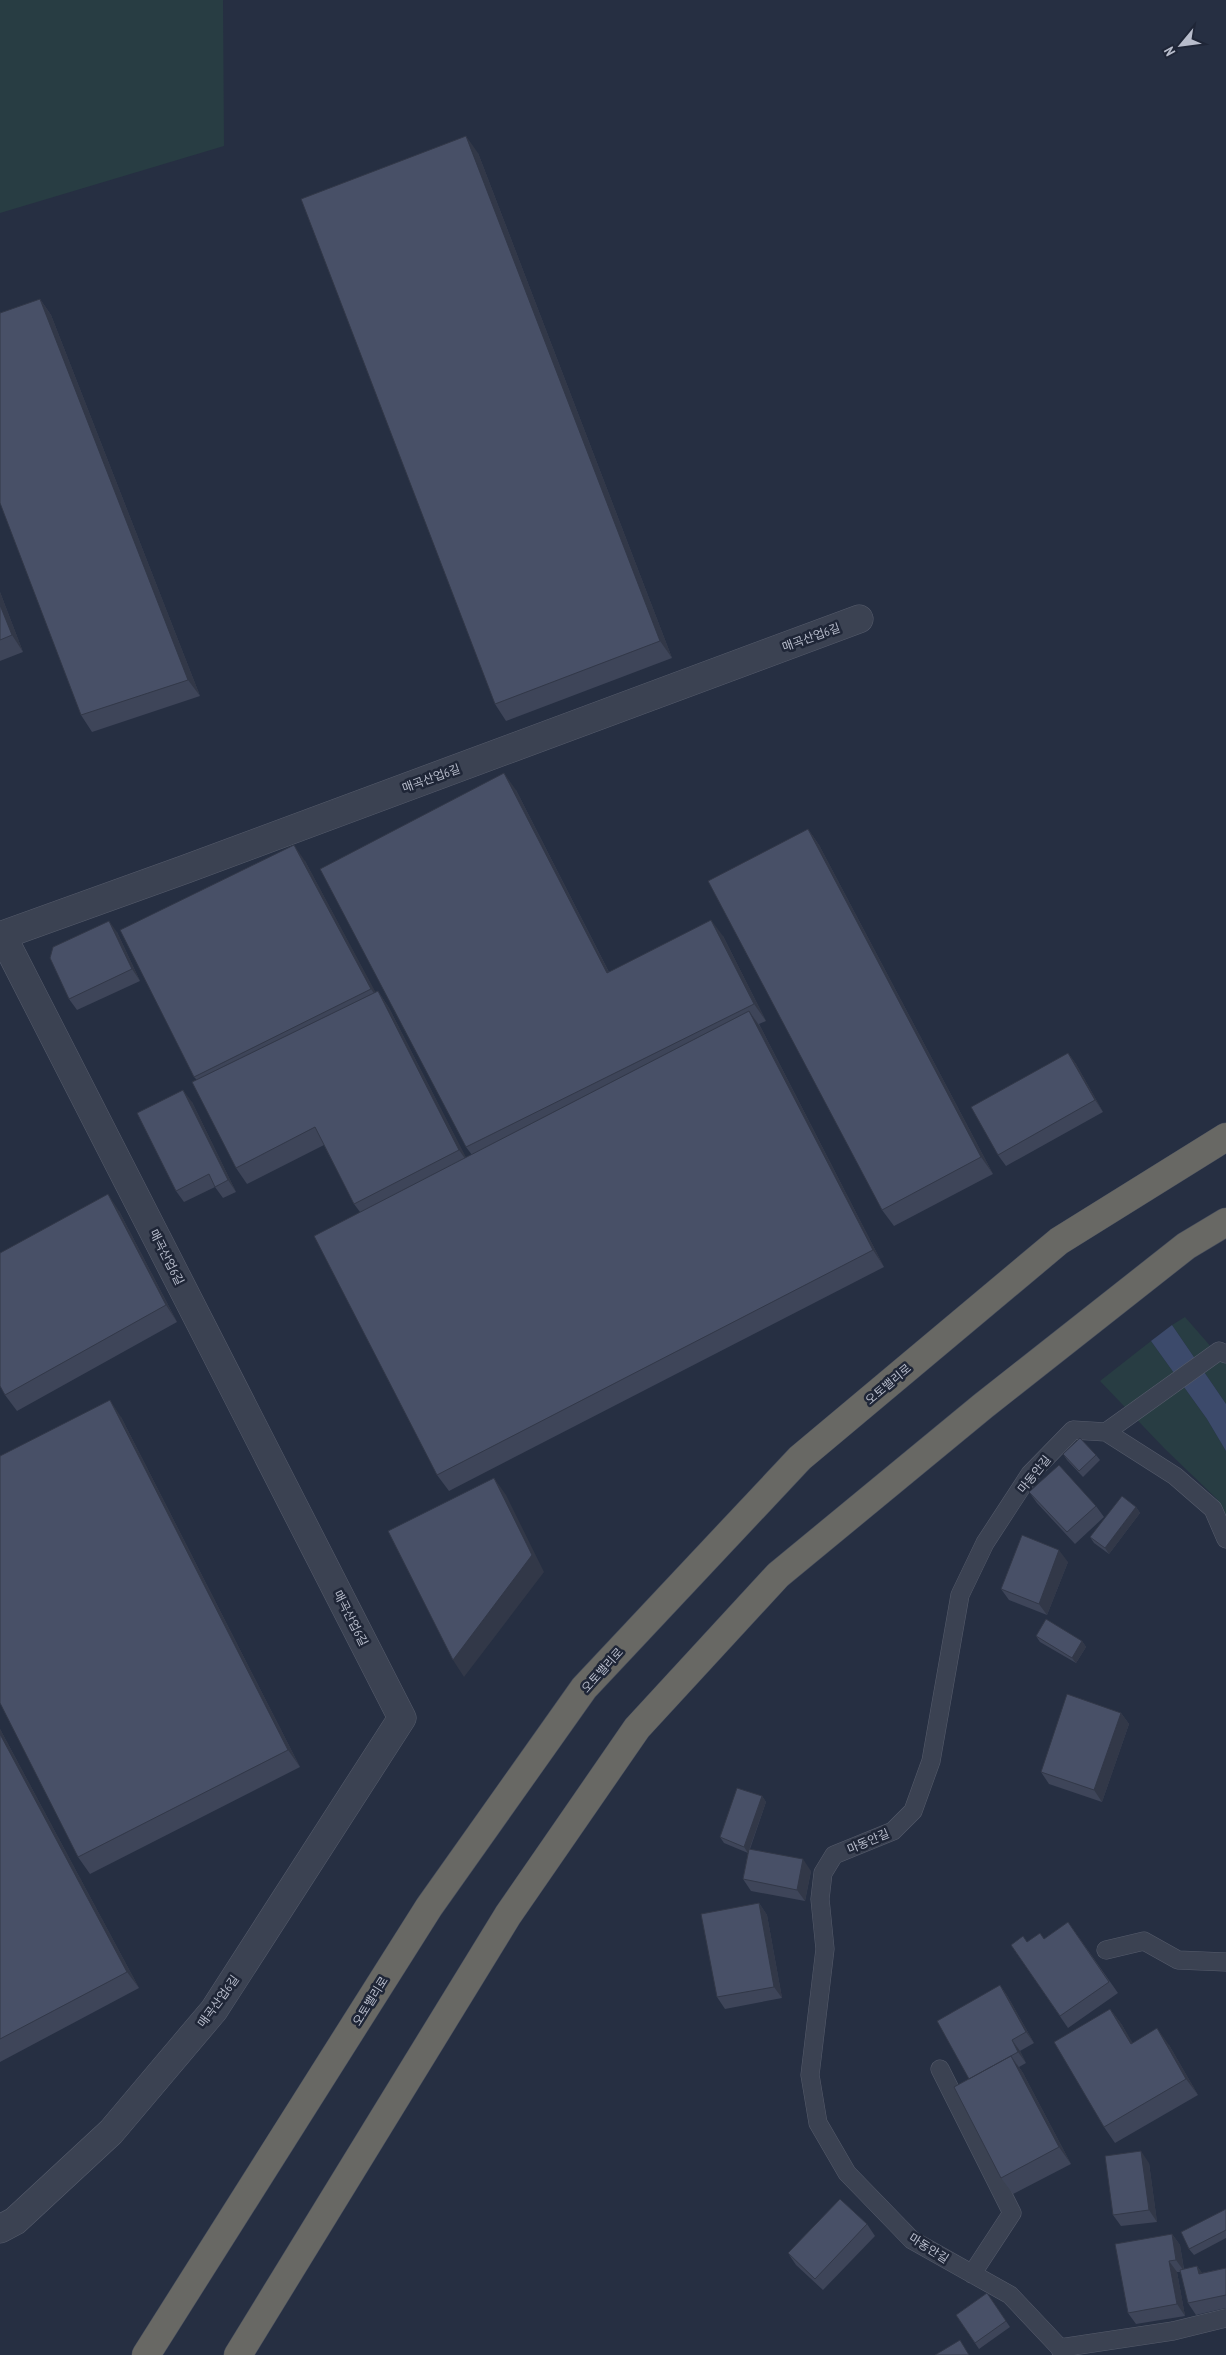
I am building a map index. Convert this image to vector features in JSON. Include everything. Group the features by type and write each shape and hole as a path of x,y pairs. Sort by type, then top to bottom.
{"highway":[{"name":"오토밸리로","path":"146,2355 430,1907 584,1688 800,1458 1058,1241 1226,1137"},
{"path":"238,2355 508,1915 637,1728 778,1575 991,1399 1186,1246 1226,1222"}],"street":[{"name":"매곡산업6길","path":"0,2229 15,2221 111,2132 214,2010 402,1718 1,935 195,866 859,619"}],"lane":[{"path":"1106,1432 1222,1352"},
{"name":"마동안길","path":"1226,1539 1213,1509 1175,1476 1106,1432 1073,1430 1030,1474 985,1543 960,1595 931,1761 913,1811 893,1831 834,1855 823,1873 820,1899 825,1950 810,2075 818,2123 847,2173 912,2240 1010,2295 1061,2352 1174,2331 1226,2318"},
{"path":"1106,1950 1144,1941 1178,1960 1226,1962"},
{"path":"940,2069 1012,2213 972,2274"}],"green space":[{"path":"0,0 223,0 224,146 0,213"},
{"path":"1185,1317 1226,1364 1226,1404 1172,1325"},
{"path":"1151,1341 1207,1419 1226,1451 1226,1515 1217,1499 1165,1449 1100,1381"}],"water":[{"path":"1172,1325 1226,1404 1226,1451 1207,1419 1151,1341"}],"building":[{"path":"466,136 660,641 495,704 301,199"},
{"path":"40,299 188,680 81,715 0,503 0,313"},
{"path":"0,605 12,635 0,640"},
{"path":"504,773 607,973 711,920 754,1004 466,1147 320,869"},
{"path":"808,829 981,1157 882,1210 708,881"},
{"path":"294,845 371,989 194,1077 120,930"},
{"path":"109,921 132,969 69,999 50,958 53,947"},
{"path":"378,991 459,1150 354,1204 315,1127 236,1168 192,1082"},
{"path":"749,1011 873,1250 437,1475 314,1236"},
{"path":"1068,1053 1095,1100 998,1155 971,1107"},
{"path":"183,1090 228,1180 215,1187 209,1174 176,1191 137,1113"},
{"path":"108,1194 166,1305 5,1395 0,1386 0,1253"},
{"path":"110,1400 288,1750 78,1857 0,1703 0,1456"},
{"path":"1080,1438 1096,1455 1079,1471 1063,1454"},
{"path":"1059,1465 1096,1506 1067,1532 1029,1492"},
{"path":"494,1478 532,1555 453,1660 388,1531"},
{"path":"1122,1496 1136,1507 1105,1548 1090,1537"},
{"path":"1022,1535 1059,1550 1039,1604 1001,1589"},
{"path":"1046,1619 1082,1641 1072,1658 1036,1636"},
{"path":"1067,1694 1121,1713 1094,1790 1041,1772"},
{"path":"0,1734 127,1972 0,2039"},
{"path":"737,1788 762,1796 744,1847 720,1837"},
{"path":"749,1849 803,1859 797,1890 743,1879"},
{"path":"759,1903 774,1987 717,1997 701,1914"},
{"path":"1068,1922 1109,1982 1060,2016 1011,1945 1023,1936 1027,1942 1040,1933 1044,1939"},
{"path":"1000,1985 1026,2032 1012,2040 1018,2052 969,2079 937,2021"},
{"path":"1110,2009 1131,2044 1157,2028 1186,2079 1104,2127 1054,2042"},
{"path":"1011,2056 1059,2147 1001,2178 954,2087"},
{"path":"1141,2151 1149,2210 1113,2215 1105,2156"},
{"path":"840,2199 867,2224 815,2279 788,2253"},
{"path":"1226,2209 1226,2230 1189,2249 1181,2232"},
{"path":"1172,2234 1176,2260 1169,2261 1177,2304 1128,2313 1115,2244"},
{"path":"1197,2266 1199,2274 1226,2268 1226,2295 1188,2303 1180,2270"},
{"path":"987,2293 1006,2321 975,2343 956,2315"},
{"path":"960,2340 969,2355 935,2355"}]}
